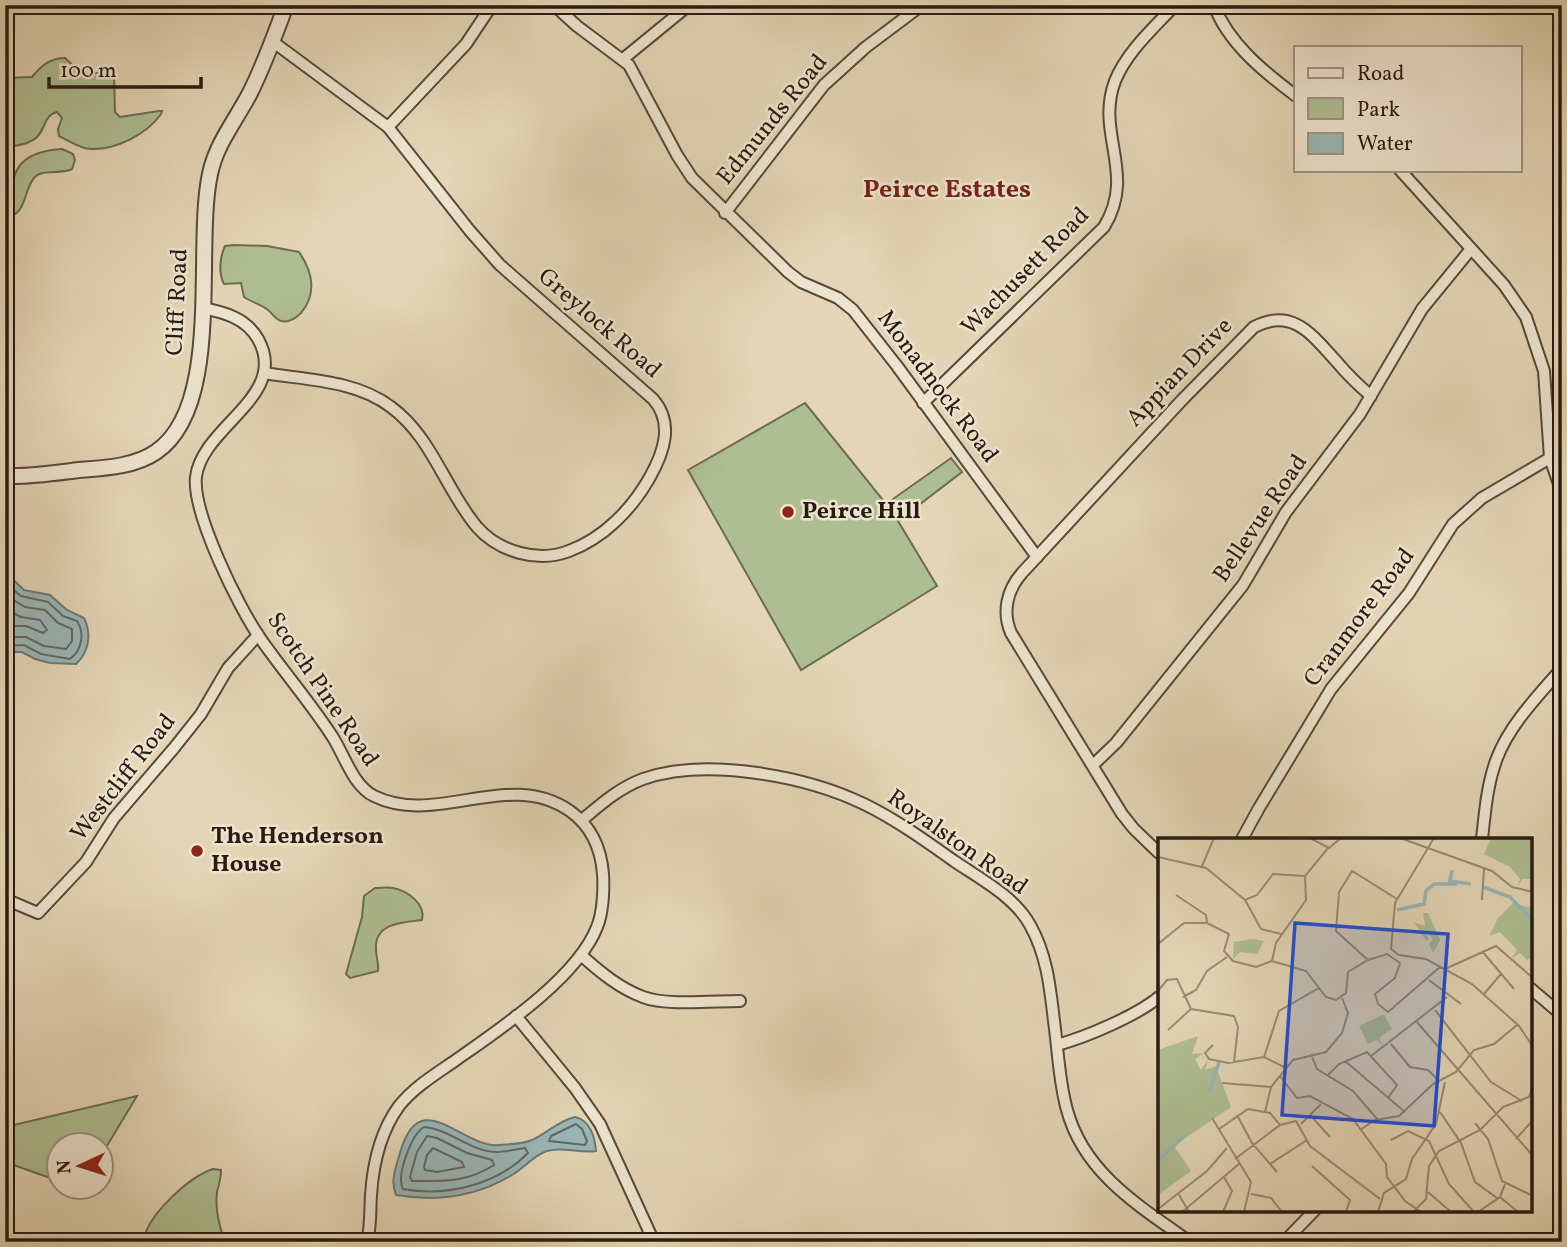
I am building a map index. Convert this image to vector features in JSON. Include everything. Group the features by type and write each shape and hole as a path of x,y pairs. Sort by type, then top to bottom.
{"street":[{"name":"Cliff Road","path":"5,476 121,465 146,458 162,447 178,430 191,404 198,368 205,214 212,164 222,141 251,92 286,5"},
{"path":"387,127 460,51 492,5"},
{"name":"Monadnock Road","path":"554,5 582,30 623,59 638,77 686,169 725,212 792,276 834,295 849,307 1037,558"},
{"path":"623,59 689,5"},
{"name":"Edmunds Road","path":"725,212 824,85 866,47 922,5"},
{"name":"Wachusett Road","path":"923,403 1104,228 1115,203 1119,181 1109,116 1113,87 1128,57 1175,5"},
{"path":"1214,5 1223,25 1237,43 1294,94"},
{"name":"Greylock Road","path":"264,373 347,386 390,406 417,432 477,527 501,546 521,554 561,554 592,540 626,511 644,487 665,444 662,411 656,401 500,265 387,127 272,41"},
{"path":"1402,172 1516,301 1532,331 1545,380 1549,458 1562,493"},
{"name":"Bellevue Road","path":"1093,765 1116,743 1243,585 1286,512 1350,430 1422,309 1471,249"},
{"path":"202,308 231,315 248,327 263,349 264,373"},
{"name":"Appian Drive","path":"1037,558 1234,345 1258,325 1280,320 1304,328 1371,396"},
{"name":"Scotch Pine Road","path":"264,373 254,395 205,452 196,480 199,505 228,582 258,635 331,735 363,789 373,796 397,804 414,805 447,803 495,794 537,795 564,807 582,820"},
{"name":"Cranmore Road","path":"1243,838 1331,689 1409,593 1452,524 1482,498 1549,458"},
{"path":"1037,558 1011,589 1007,606 1008,625 1126,819 1158,852"},
{"name":"Westcliff Road","path":"5,899 38,913 57,895 86,862 114,818 201,713 228,668 258,635"},
{"path":"1482,838 1488,788 1499,754 1513,729 1562,668"},
{"name":"Royalston Road","path":"582,820 611,796 642,779 677,771 748,772 791,780 864,804 958,863 1010,902 1026,918 1043,952 1066,1107 1087,1155 1114,1186 1185,1241"},
{"path":"368,1242 375,1157 398,1107 416,1088 516,1016 555,983 581,955 598,926 603,875 597,844 582,820"},
{"path":"581,955 607,978 645,998 740,1002"},
{"path":"1532,989 1560,1009"},
{"path":"1057,1045 1083,1037 1158,998"},
{"path":"516,1016 568,1078 600,1124 654,1242"},
{"path":"1284,1242 1313,1212"}],"green space":[{"path":"65,58 83,75 92,75 105,69 114,74 115,112 120,117 162,111 161,114 148,128 120,144 87,149 59,136 58,129 62,118 57,112 47,119 34,140 5,148 5,78 32,77 46,63"},
{"path":"62,149 73,154 75,160 72,169 37,175 30,183 21,208 12,216 5,217 5,188 12,182 25,160 49,150"},
{"path":"225,246 267,246 299,252 311,283 309,298 301,313 290,321 281,321 265,308 244,297 241,283 224,284 220,270 222,255"},
{"name":"Peirce Hill","path":"805,403 886,504 951,458 962,472 898,521 937,586 801,670 688,470"},
{"path":"375,888 393,888 410,895 419,904 422,920 399,923 385,929 377,940 378,971 350,978 346,974 362,917 364,896"},
{"path":"137,1096 115,1132 46,1132 46,1176 5,1162 5,1127"},
{"path":"213,1169 221,1170 217,1204 226,1242 143,1242 152,1220 170,1198 192,1180"}],"water":[{"path":"5,572 24,590 50,595 67,610 84,618 88,642 84,654 76,664 50,663 22,652 5,652"},
{"path":"575,1117 591,1130 596,1151 547,1151 498,1182 470,1193 441,1198 396,1195 394,1179 400,1153 408,1132 419,1122 430,1120 485,1144 500,1145 529,1141"}],"place":[{"name":"Peirce Hill","path":"788,512"},
{"name":"The Henderson House","path":"197,851"}],"district":[{"name":"Peirce Estates","path":"947,190"}]}
